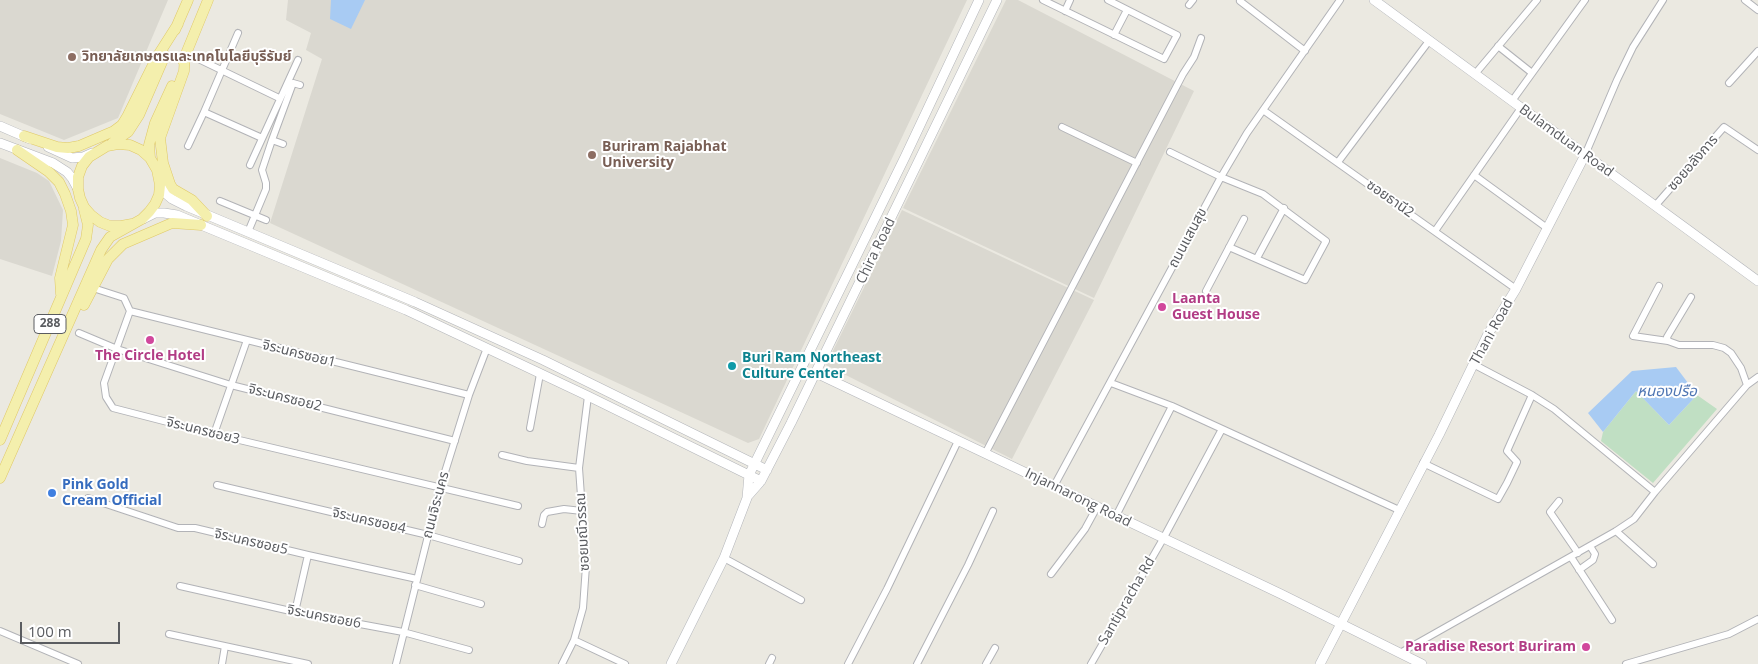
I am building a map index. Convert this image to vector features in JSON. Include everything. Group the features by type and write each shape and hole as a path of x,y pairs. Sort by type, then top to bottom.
{"main road":[{"path":"0,126 72,158 83,157 119,140 128,132 139,115 188,0"},
{"path":"150,158 149,145 155,123 208,0"},
{"name":"Chira Road","path":"671,664 724,558 747,498 749,475 905,158 979,0"},
{"name":"Chira Road","path":"747,498 761,481 816,373 998,0"},
{"name":"Bulamduan Road","path":"1374,0 1758,281"},
{"path":"24,136 57,148 68,148 78,146 114,131 127,117 156,57 178,24"},
{"path":"186,54 184,71 160,138 163,163 173,189 192,200 207,216"},
{"path":"0,143 53,163 67,172 78,189 84,207 90,215 105,224 121,226 132,224 155,213 177,215 406,310 588,396 761,481"},
{"path":"912,143 912,147 918,152 926,149"},
{"path":"78,189 78,178 82,166 89,157 102,148 118,144 141,150 150,158 157,170 160,184 159,195 155,204 142,219"},
{"path":"17,150 49,172 59,182 71,211 72,225 60,278 61,297"},
{"path":"905,158 907,154 914,154 918,158 918,164"},
{"name":"Thani Road","path":"1320,664 1488,334 1516,289 1584,155"},
{"path":"160,184 172,199 207,216 415,302 543,360 767,470"},
{"name":"288","path":"0,440 86,239 88,225 84,207"},
{"path":"71,321 87,301 108,259 123,244 172,223 201,225"},
{"name":"288","path":"0,478 101,250 110,237 132,224"},
{"name":"Injannarong Road","path":"816,373 1422,664"}],"street":[{"path":"1043,0 1164,59 1177,35 1108,0"},
{"path":"1065,11 1070,0"},
{"name":"ถนนแสนสุข","path":"1054,486 1221,177 1263,110 1340,0"},
{"path":"1475,74 1537,0"},
{"path":"1512,101 1585,0"},
{"name":"Thani Road","path":"1584,155 1616,80 1633,47 1663,0"},
{"path":"1745,0 1758,10"},
{"path":"1240,2 1305,51"},
{"path":"1114,35 1127,10"},
{"path":"188,146 238,33"},
{"path":"985,454 1183,74 1194,57 1201,38"},
{"path":"1338,162 1429,41"},
{"path":"1498,46 1532,73"},
{"path":"1729,83 1758,51"},
{"path":"186,54 279,98"},
{"path":"250,165 298,60"},
{"path":"248,232 266,190 262,170 272,140 293,83 300,85"},
{"path":"1435,231 1521,108"},
{"name":"ซอยธานี2","path":"1263,110 1516,289"},
{"path":"204,112 262,138"},
{"path":"1062,127 1137,163"},
{"name":"ซอยอลังการ","path":"1655,206 1724,127 1758,150"},
{"path":"272,140 283,144"},
{"path":"1170,152 1221,177 1263,194 1326,241 1305,280 1229,247"},
{"path":"1474,175 1547,228"},
{"path":"220,201 266,220"},
{"path":"1257,258 1284,208"},
{"path":"1206,291 1244,219"},
{"path":"1659,286 1633,336 1679,344 1713,345 1724,348 1731,353 1741,368 1747,386"},
{"path":"93,288 124,298 130,311"},
{"path":"1668,341 1667,337 1691,297"},
{"name":"จิระนครซอย1","path":"130,311 468,395"},
{"name":"จิระนครซอย3","path":"130,311 104,382 106,397 113,408 214,434 518,506"},
{"name":"จิระนครซอย2","path":"79,333 117,349 231,385 454,441"},
{"path":"214,434 247,340"},
{"name":"ถนนจิระนคร","path":"396,664 440,488 468,395 487,348"},
{"path":"1473,364 1532,395 1554,409 1655,492"},
{"path":"530,428 540,374"},
{"path":"1400,653 1571,557 1634,519 1747,386 1758,377"},
{"path":"1111,383 1172,406 1399,510"},
{"path":"1424,463 1498,499 1508,483 1517,462 1507,451 1532,395"},
{"name":"ซอยมณีวรรณ","path":"562,664 574,640 583,608 586,566 579,468 588,396"},
{"path":"1116,516 1172,406"},
{"name":"Santipracha Rd","path":"1091,664 1163,539 1222,429"},
{"path":"848,664 887,589 958,441"},
{"path":"502,455 527,461 579,468"},
{"name":"จิระนครซอย4","path":"217,485 428,535 520,561"},
{"name":"จิระนครซอย5","path":"88,498 178,528 194,528 416,582 481,604"},
{"path":"1558,501 1550,512 1578,552"},
{"path":"1051,574 1085,529 1097,507"},
{"path":"542,524 544,515 547,512 564,510 582,511"},
{"path":"918,664 993,511"},
{"path":"1616,531 1653,564"},
{"path":"1579,570 1593,560 1595,554 1590,546"},
{"path":"295,612 308,555"},
{"path":"1571,557 1612,620"},
{"path":"724,558 801,600"},
{"name":"จิระนครซอย6","path":"180,586 295,612 403,632 469,650"},
{"path":"1626,664 1729,634 1758,619"},
{"path":"0,631 78,664"},
{"path":"169,634 308,664"},
{"path":"574,640 625,664"},
{"path":"222,664 225,646"},
{"path":"986,664 995,648"}],"shaded area":[{"name":"วิทยาลัยเกษตรและเทคโนโลยีบุรีรัมย์","path":"0,0 168,0 118,118 64,140 0,114"},
{"name":"Buriram Rajabhat University","path":"288,0 967,0 759,439 748,443 270,223 322,59 306,50 311,33 286,20"},
{"path":"1006,0 1018,0 1194,91 1094,298 903,208"},
{"path":"0,158 37,173 49,181 63,210 61,241 52,276 0,259"},
{"path":"902,210 1094,300 1012,459 826,365"}],"green space":[{"path":"1636,391 1669,425 1697,395 1717,409 1653,483 1601,441 1603,432"}],"water":[{"path":"331,0 365,0 351,29 330,19"},
{"name":"หนองปรือ","path":"1676,367 1697,395 1669,425 1636,391 1603,432 1588,413 1632,371"}],"place":[{"name":"วิทยาลัยเกษตรและเทคโนโลยีบุรีรัมย์","path":"72,57"},
{"name":"Buriram Rajabhat University","path":"592,155"},
{"name":"Laanta Guest House","path":"1162,307"},
{"name":"The Circle Hotel","path":"150,340"},
{"name":"Buri Ram Northeast Culture Center","path":"732,366"},
{"name":"Pink Gold Cream Official","path":"52,493"},
{"name":"Paradise Resort Buriram","path":"1586,647"}]}
